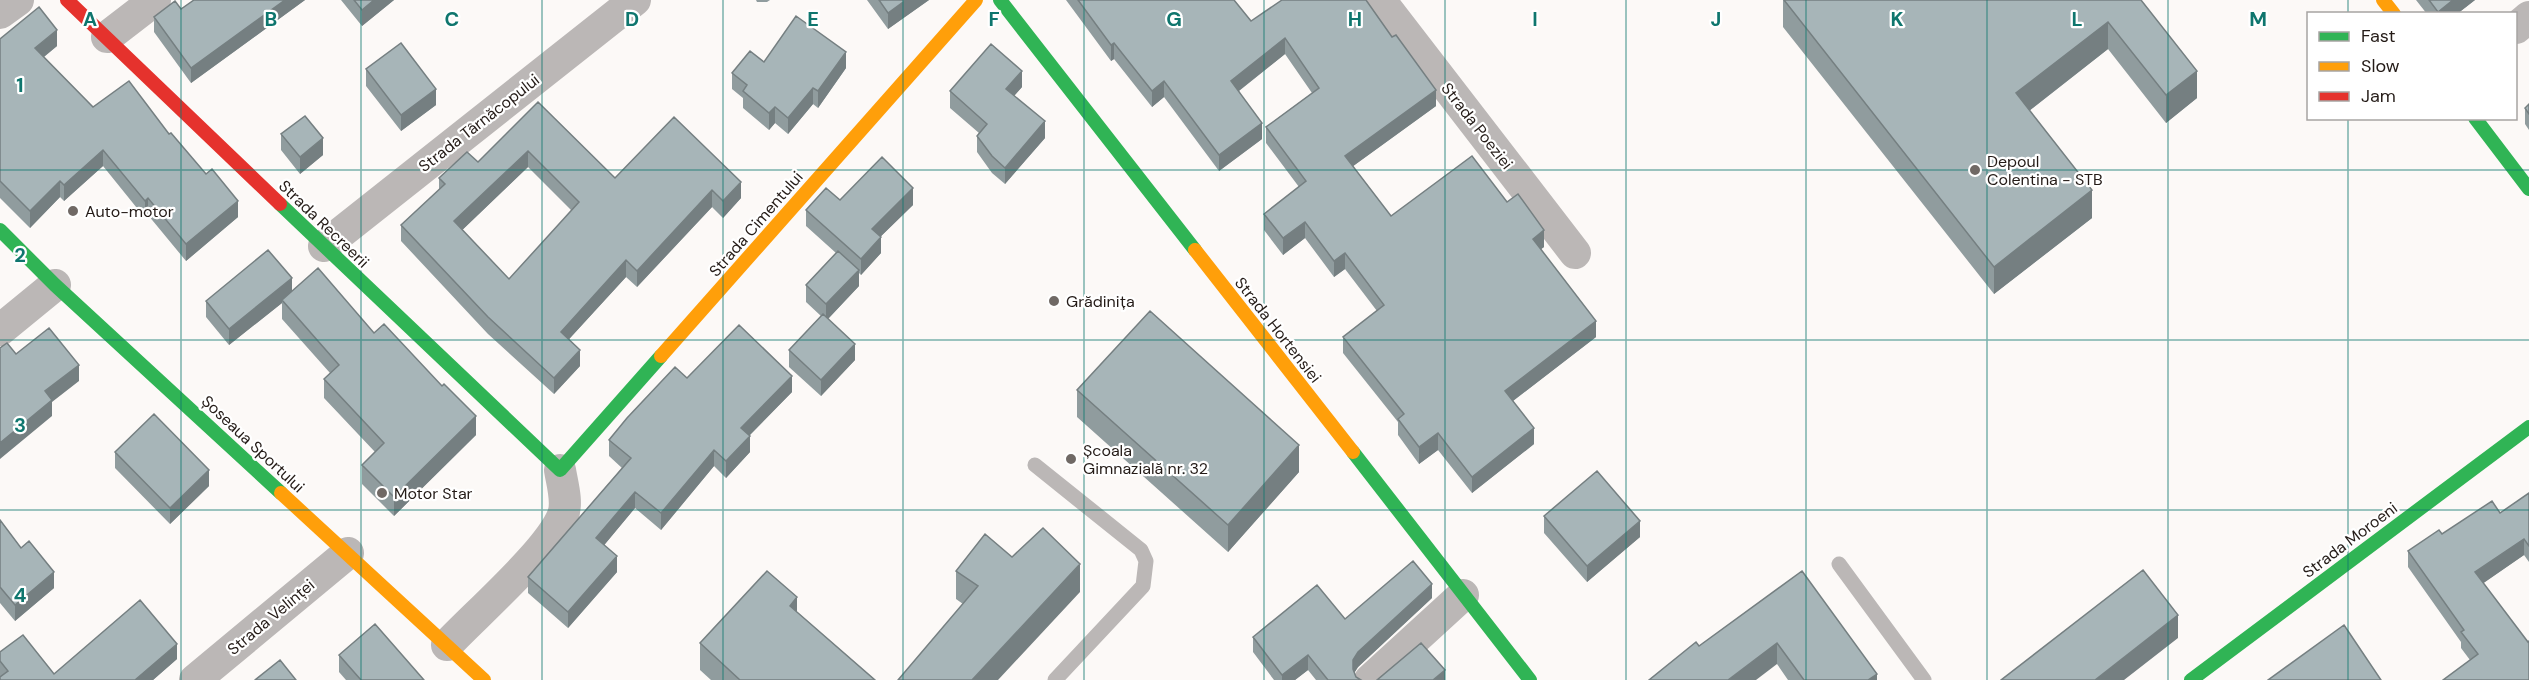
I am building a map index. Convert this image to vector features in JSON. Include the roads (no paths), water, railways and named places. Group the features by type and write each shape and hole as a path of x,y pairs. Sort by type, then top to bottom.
{"street":[{"path":"0,13 18,0"},
{"name":"Strada Recreerii","path":"67,0 561,470"},
{"path":"107,37 155,0"},
{"name":"Strada Târnăcopului","path":"324,246 635,0"},
{"name":"Strada Cimentului","path":"561,470 976,0"},
{"name":"Strada Hortensiei","path":"1000,0 1530,680"},
{"name":"Strada Poeziei","path":"1380,0 1575,253"},
{"path":"2383,0 2392,12"},
{"path":"2517,27 2529,17"},
{"path":"2477,120 2529,189"},
{"name":"Șoseaua Sportului","path":"0,230 56,285 484,680"},
{"path":"0,330 56,285"},
{"name":"Strada Moroeni","path":"2192,680 2529,427"},
{"path":"447,645 539,550 557,526 564,513 561,470"},
{"name":"Strada Velinței","path":"195,680 348,554"},
{"path":"1370,680 1463,595"}],"lane":[{"path":"1035,465 1141,549 1146,561 1146,573 1138,594 1055,680"},
{"path":"1839,564 1924,680"}],"place":[{"name":"Depoul Colentina - STB","path":"1975,170"},
{"name":"Auto-motor","path":"73,211"},
{"name":"Grădinița","path":"1054,301"},
{"name":"Școala Gimnazială nr. 32","path":"1071,459"},
{"name":"Motor Star","path":"382,493"}]}
